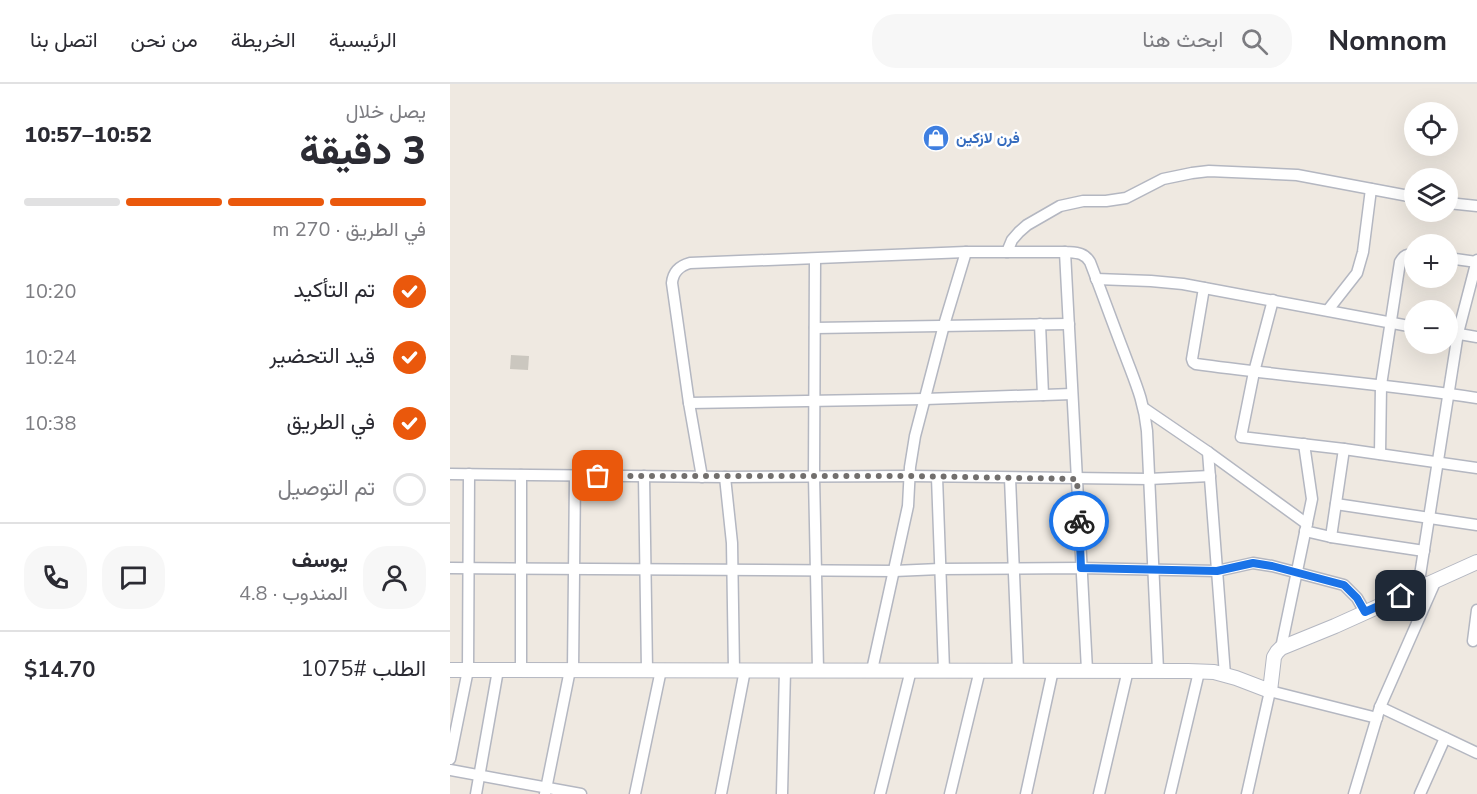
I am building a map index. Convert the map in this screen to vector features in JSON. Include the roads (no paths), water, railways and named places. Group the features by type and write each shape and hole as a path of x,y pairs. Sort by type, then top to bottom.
{"street":[{"path":"1007,252 1012,240 1027,225 1060,206 1083,201 1126,198 1163,179 1192,173 1209,171 1297,175 1404,195"},
{"path":"1328,310 1357,273 1363,252 1371,189"},
{"path":"1458,204 1477,206"},
{"path":"872,670 908,506 910,467 915,436 966,252"},
{"path":"702,477 672,283 674,274 685,264 966,252 1065,252 1085,255 1090,262 1138,388 1148,431 1158,670"},
{"path":"1065,252 1087,670"},
{"path":"1380,454 1382,385 1400,262 1404,256"},
{"path":"815,259 814,476 818,670"},
{"path":"1458,259 1477,261 1458,318"},
{"path":"1096,279 1151,281 1204,288 1404,326"},
{"path":"1204,288 1192,359 1196,364 1477,398"},
{"path":"1273,300 1254,372 1241,437 1477,468"},
{"path":"1040,324 1043,395"},
{"path":"815,328 1069,324"},
{"path":"1458,334 1477,337"},
{"path":"1418,588 1448,394 1451,354"},
{"path":"689,403 1072,394"},
{"path":"1144,409 1208,452 1306,527 1331,537 1424,551"},
{"path":"1281,648 1312,499 1304,444"},
{"path":"1331,537 1344,449"},
{"path":"1208,452 1225,675"},
{"path":"450,474 1077,479 1210,476"},
{"path":"450,759 468,670 469,474"},
{"path":"521,475 521,670"},
{"path":"546,791 572,670 574,476"},
{"path":"635,794 654,670 646,569 644,476"},
{"path":"722,794 740,670 732,543 725,477"},
{"path":"937,477 944,670"},
{"path":"1010,478 1018,670"},
{"path":"1336,504 1477,525"},
{"path":"1246,794 1270,691 1274,657 1277,652 1281,648 1477,562"},
{"path":"450,568 816,571 1081,568 1217,571 1253,563 1344,585 1357,598 1365,612"},
{"path":"1354,794 1378,713 1436,580"},
{"path":"1473,641 1477,609"},
{"path":"450,670 1158,670 1214,672 1270,691 1378,713 1445,738 1477,753"},
{"path":"476,794 498,670"},
{"path":"782,794 785,670"},
{"path":"880,794 911,670"},
{"path":"950,794 980,670"},
{"path":"1026,794 1053,670"},
{"path":"1099,794 1128,670"},
{"path":"1170,794 1199,672"},
{"path":"1420,794 1445,738"},
{"path":"450,770 546,791 581,794"}],"place":[{"name":"فرن لازكين","path":"936,138"}]}
